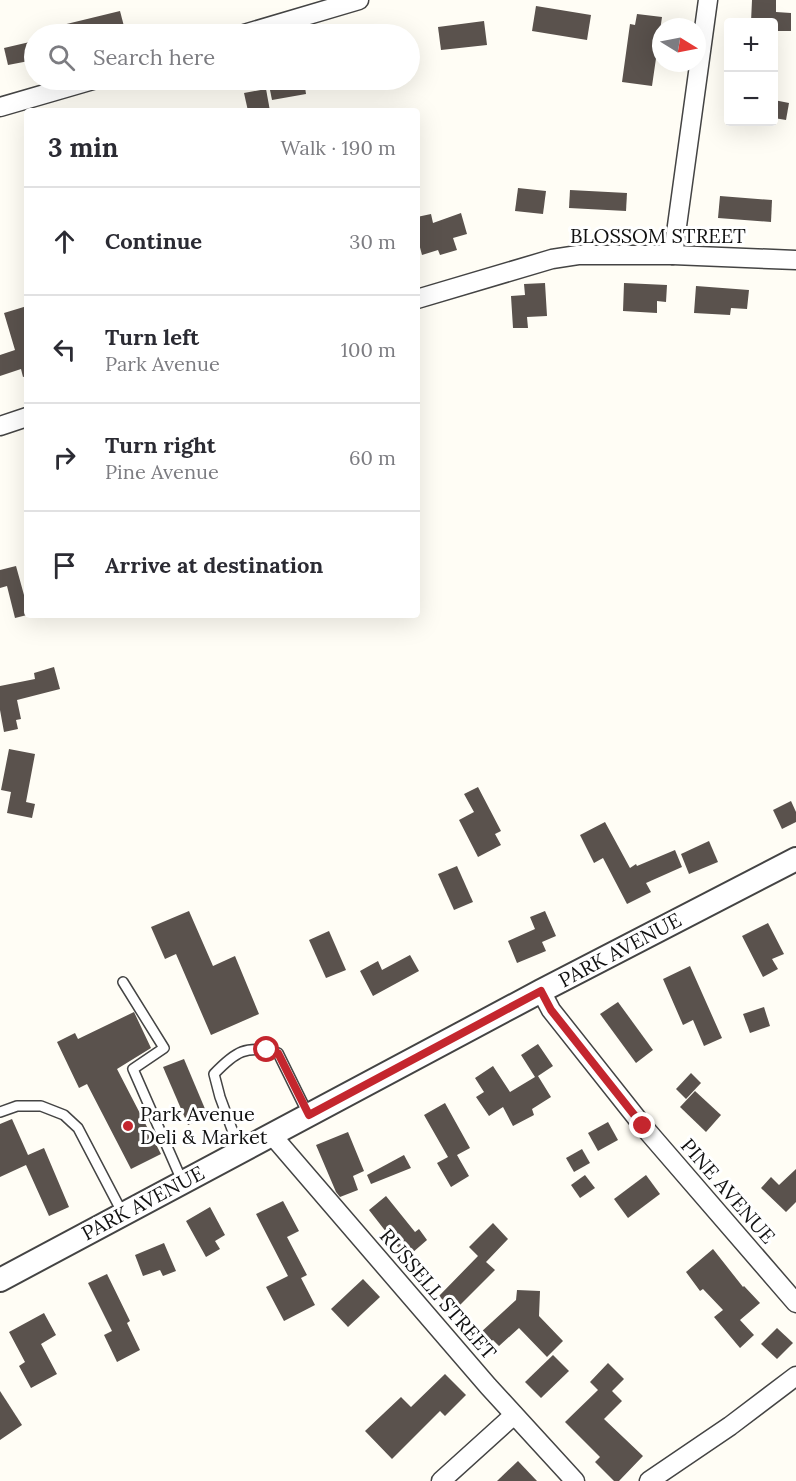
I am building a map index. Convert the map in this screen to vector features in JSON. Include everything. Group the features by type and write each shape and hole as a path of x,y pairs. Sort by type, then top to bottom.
{"street":[{"path":"278,24 359,0"},
{"path":"673,255 708,0"},
{"path":"0,107 59,90"},
{"name":"BLOSSOM STREET","path":"420,297 552,259 578,255 673,255 796,261"},
{"path":"0,426 24,418"},
{"name":"PARK AVENUE","path":"0,1280 541,991 796,859"},
{"name":"PINE AVENUE","path":"541,991 551,1010 643,1126 796,1303"},
{"name":"RUSSELL STREET","path":"271,1134 514,1415 575,1481"},
{"path":"649,1481 730,1426 796,1376"},
{"path":"441,1481 514,1415"}],"lane":[{"path":"123,982 165,1048 133,1069 183,1183"},
{"path":"240,1151 220,1098 214,1074 229,1058 247,1048 278,1053 309,1115"},
{"path":"0,1112 17,1106 41,1107 64,1115 78,1128 123,1214"}],"building":[{"path":"752,0 776,0 776,12 791,13 791,31 778,31 778,18 751,18"},
{"path":"536,6 591,15 587,40 532,31"},
{"path":"120,11 123,24 67,24"},
{"path":"637,14 662,17 652,18 652,72 654,72 652,86 622,82 630,24 635,25"},
{"path":"484,21 487,45 441,50 438,27"},
{"path":"24,43 24,62 8,65 4,48"},
{"path":"266,90 269,108 247,108 244,93"},
{"path":"270,90 305,90 306,94 272,100"},
{"path":"778,101 789,103 786,120 778,119"},
{"path":"518,188 546,191 543,214 515,211"},
{"path":"570,190 627,193 626,211 569,208"},
{"path":"720,196 772,200 771,222 718,218"},
{"path":"461,213 467,234 453,238 457,250 440,255 438,250 422,255 420,216 431,214 433,223"},
{"path":"545,283 547,316 527,317 528,328 513,328 511,296 525,295 524,284"},
{"path":"624,283 667,285 666,302 657,301 657,313 623,311"},
{"path":"696,286 749,290 747,309 731,308 730,315 694,313"},
{"path":"24,307 24,377 21,369 0,376 0,355 15,350 4,313"},
{"path":"16,566 24,595 24,616 15,618 7,586 0,588 0,570"},
{"path":"54,667 60,689 17,700 21,719 16,720 18,729 4,732 0,710 0,686 35,679 34,673"},
{"path":"9,749 35,754 26,802 35,804 32,818 7,813 11,792 1,790"},
{"path":"478,787 501,831 495,834 501,845 478,857 459,820 474,812 464,794"},
{"path":"791,801 796,812 796,822 782,829 773,810"},
{"path":"605,822 630,868 675,850 682,867 646,883 651,892 627,904 603,858 594,863 580,835"},
{"path":"709,841 718,862 689,874 681,854"},
{"path":"457,866 473,902 454,910 438,874"},
{"path":"189,911 213,966 235,956 259,1014 211,1035 176,954 165,959 151,927"},
{"path":"545,911 556,936 542,942 546,951 517,963 508,941 535,929 530,917"},
{"path":"768,923 784,954 772,959 778,969 763,977 742,936"},
{"path":"329,931 346,970 326,978 309,940"},
{"path":"410,955 419,971 373,996 360,971 378,961 382,970"},
{"path":"690,966 722,1038 704,1046 693,1020 683,1025 663,979"},
{"path":"618,1002 653,1050 636,1063 600,1014"},
{"path":"764,1007 770,1026 750,1033 743,1014"},
{"path":"134,1012 151,1048 117,1069 161,1154 131,1169 87,1084 79,1088 57,1042 75,1033 78,1039"},
{"path":"538,1044 553,1066 538,1076 551,1097 532,1109 534,1115 513,1126 503,1107 489,1116 476,1097 484,1092 475,1078 493,1066 510,1092 535,1077 521,1055"},
{"path":"184,1059 208,1116 188,1125 163,1067"},
{"path":"691,1073 701,1083 686,1099 676,1089"},
{"path":"695,1091 721,1115 706,1132 680,1107"},
{"path":"445,1103 470,1148 457,1155 469,1176 451,1187 437,1163 448,1157 424,1115"},
{"path":"12,1119 28,1155 44,1148 69,1207 49,1216 26,1165 0,1177 0,1124"},
{"path":"608,1122 618,1140 598,1151 588,1133"},
{"path":"348,1132 364,1171 353,1176 358,1190 340,1197 316,1145"},
{"path":"582,1149 590,1163 574,1172 566,1158"},
{"path":"404,1155 411,1168 371,1184 367,1175"},
{"path":"796,1169 796,1202 786,1212 761,1188 771,1177 779,1185"},
{"path":"585,1175 595,1188 580,1198 571,1185"},
{"path":"646,1175 660,1194 628,1218 614,1199"},
{"path":"386,1196 415,1232 419,1229 427,1240 412,1253 407,1247 401,1251 369,1210"},
{"path":"283,1201 299,1231 287,1237 307,1275 301,1278 315,1305 284,1321 266,1287 288,1276 256,1214"},
{"path":"210,1207 225,1235 215,1241 220,1249 206,1257 186,1221"},
{"path":"493,1223 508,1239 486,1262 495,1270 454,1311 439,1296 478,1256 469,1247"},
{"path":"164,1243 176,1271 163,1276 160,1270 143,1276 135,1255"},
{"path":"713,1249 743,1287 760,1303 740,1320 754,1335 740,1348 714,1317 723,1310 703,1289 700,1291 686,1272"},
{"path":"107,1274 130,1321 127,1323 140,1350 117,1362 104,1335 112,1331 88,1283"},
{"path":"363,1279 380,1297 348,1327 331,1309"},
{"path":"517,1290 540,1291 539,1316 563,1341 547,1357 519,1328 499,1346 493,1340 489,1343 480,1333 516,1300"},
{"path":"44,1313 56,1335 41,1344 57,1374 31,1388 19,1366 25,1362 9,1332"},
{"path":"777,1328 793,1343 777,1359 761,1344"},
{"path":"553,1355 569,1371 541,1398 525,1382"},
{"path":"608,1363 624,1379 612,1391 622,1401 604,1419 643,1456 619,1481 614,1481 595,1462 600,1457 565,1422 598,1390 590,1382"},
{"path":"445,1374 466,1395 445,1416 440,1411 392,1459 365,1431 401,1397 411,1407"},
{"path":"0,1391 22,1425 0,1440"},
{"path":"518,1461 537,1481 497,1481"}],"place":[{"name":"Park Avenue Deli & Market","path":"128,1126"}],"route":[{"path":"267,1050 278,1053 309,1115 541,991 551,1010 643,1126"}]}
